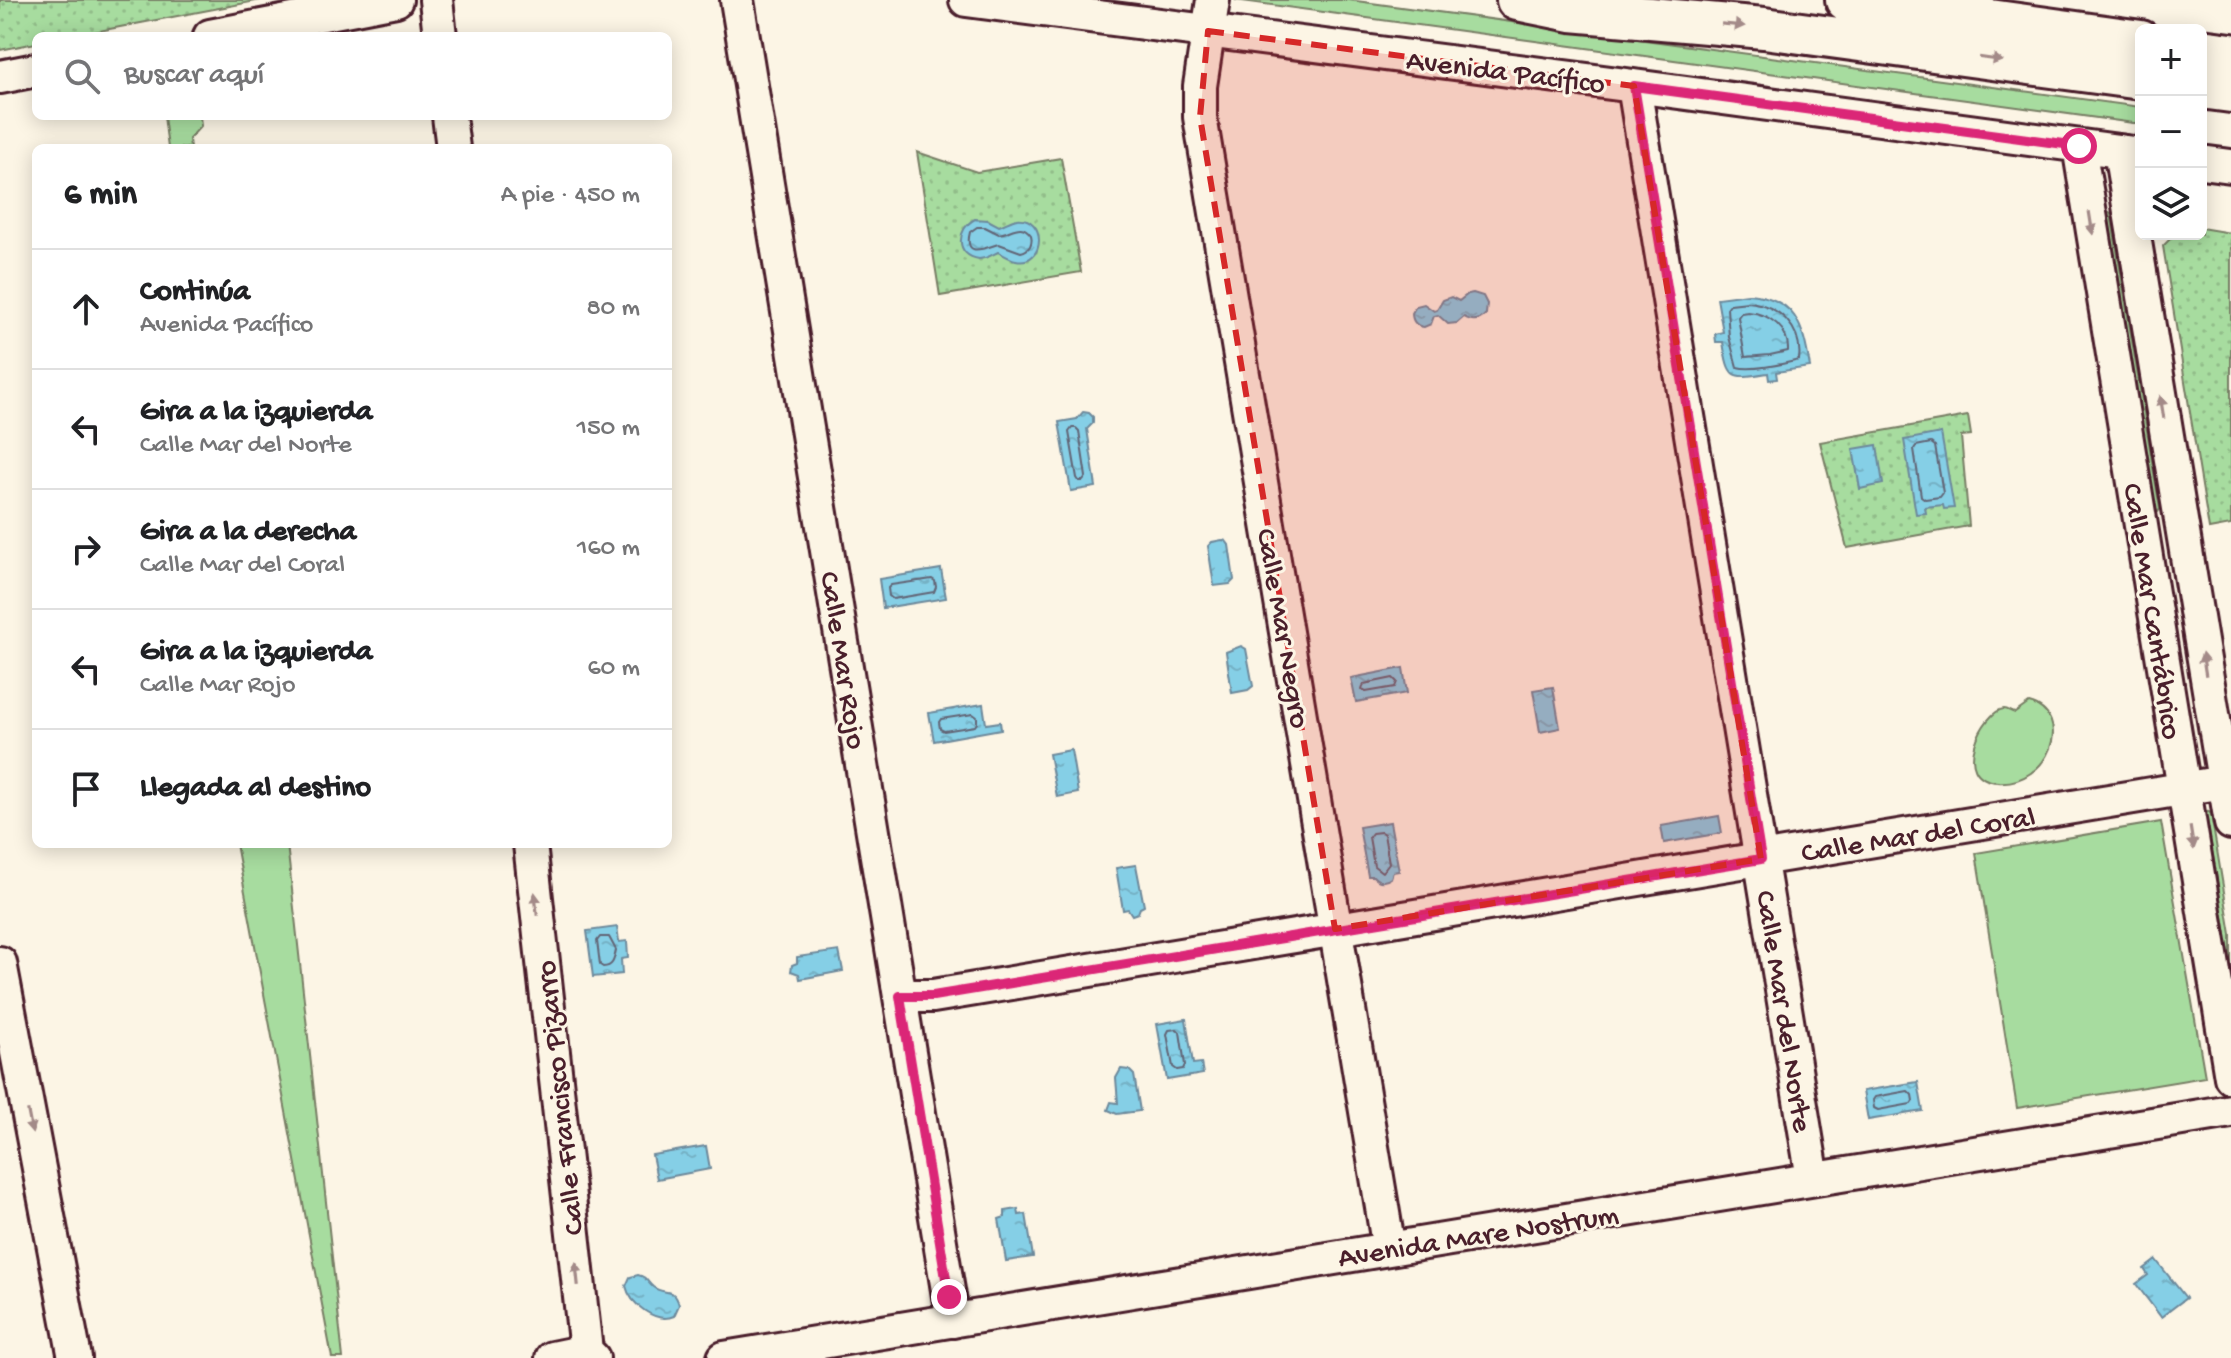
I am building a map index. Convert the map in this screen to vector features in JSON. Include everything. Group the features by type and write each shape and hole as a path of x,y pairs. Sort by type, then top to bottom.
{"street":[{"path":"231,32 396,0"},
{"path":"436,0 440,32"},
{"name":"Calle Mar Rojo","path":"737,0 953,1321"},
{"name":"Avenida Pacífico","path":"966,0 1210,10 1634,86 2130,153"},
{"path":"1517,0 1571,11 1764,28 2135,78"},
{"path":"1846,0 2135,40"},
{"name":"Calle Mar Negro","path":"1210,10 1200,86 1200,117 1389,1249"},
{"path":"2207,51 2231,54"},
{"path":"0,77 32,71"},
{"name":"Calle Mar del Norte","path":"1634,86 1813,1179"},
{"path":"2207,89 2231,92"},
{"path":"450,120 452,144"},
{"name":"Calle Mar Cantábrico","path":"2079,146 2231,1077"},
{"name":"Calle Mar Cantábrico","path":"2130,153 2184,542 2231,823"},
{"path":"2207,163 2231,166"},
{"path":"2144,547 2184,542"},
{"name":"Calle Mar del Coral","path":"900,996 933,996 2224,782"},
{"name":"Calle Francisco Pizarro","path":"530,848 590,1355"},
{"path":"0,963 75,1358"},
{"name":"Avenida Mare Nostrum","path":"724,1358 2231,1111"},
{"path":"552,1358 590,1355"}],"highlighted area":[{"path":"1208,31 1634,86 1761,859 1335,929 1200,117"}],"green space":[{"path":"0,0 261,0 94,32 32,32 32,44 0,50"},
{"path":"1235,0 1349,0 2135,106 2135,123"},
{"path":"164,120 200,120 201,126 189,139 190,144 168,144"},
{"path":"917,152 977,172 1061,158 1081,272 940,296"},
{"path":"2107,211 2111,213 2160,509 2158,512 2155,511 2105,214"},
{"path":"2207,229 2231,233 2231,525 2209,529 2163,246 2169,240 2207,240"},
{"path":"1968,416 1971,435 1961,436 1969,526 1847,548 1820,442"},
{"path":"2029,703 2043,710 2051,721 2053,734 2050,748 2042,762 2031,773 2016,780 1998,782 1983,778 1975,769 1973,758 1980,732 1996,712 2004,709 2015,713"},
{"path":"2208,811 2231,934 2231,965 2206,814"},
{"path":"2161,822 2205,1077 2017,1108 1976,853"},
{"path":"237,848 287,848 343,1358 332,1358"}],"water":[{"path":"975,219 988,220 999,226 1017,219 1027,220 1038,232 1037,249 1026,260 998,252 982,259 971,257 962,248 961,242 964,229"},
{"path":"1473,293 1483,296 1487,304 1486,314 1481,319 1464,317 1457,323 1448,324 1438,315 1424,327 1414,321 1412,313 1416,306 1424,304 1434,311 1443,300 1451,297 1459,301"},
{"path":"1748,294 1777,301 1794,316 1804,338 1810,367 1776,372 1777,379 1769,380 1768,373 1739,376 1730,370 1723,342 1716,342 1715,334 1723,332 1717,298"},
{"path":"1083,412 1093,417 1093,423 1087,429 1096,487 1071,491 1059,422 1077,419"},
{"path":"1941,433 1954,508 1944,509 1943,505 1925,507 1926,513 1916,514 1904,440"},
{"path":"1877,445 1883,484 1860,489 1853,449"},
{"path":"1222,540 1229,545 1234,580 1230,584 1214,586 1208,546"},
{"path":"941,569 946,598 883,608 879,579"},
{"path":"1241,646 1246,649 1253,686 1232,693 1226,652"},
{"path":"1403,668 1407,693 1356,702 1351,678"},
{"path":"1553,687 1560,728 1540,732 1533,690"},
{"path":"983,704 986,724 1000,722 1001,729 934,741 929,713"},
{"path":"1071,750 1078,793 1057,797 1049,754"},
{"path":"1719,816 1722,833 1664,843 1661,826"},
{"path":"1390,822 1399,871 1393,872 1388,880 1381,881 1368,876 1359,827"},
{"path":"1136,865 1144,906 1132,915 1128,909 1123,910 1116,868"},
{"path":"617,927 619,942 627,941 628,958 621,959 622,974 593,977 587,931"},
{"path":"839,951 843,971 800,979 799,974 791,971 797,957"},
{"path":"1186,1019 1193,1064 1201,1063 1203,1074 1167,1080 1157,1024"},
{"path":"1121,1069 1129,1070 1134,1075 1140,1111 1117,1114 1108,1110 1111,1102 1118,1103 1116,1078"},
{"path":"1918,1082 1923,1111 1868,1120 1863,1091"},
{"path":"706,1146 710,1169 657,1179 652,1155"},
{"path":"1018,1209 1019,1215 1026,1214 1033,1257 1006,1261 999,1219 1005,1217 1005,1211"},
{"path":"2156,1260 2186,1298 2161,1317 2136,1284 2148,1275 2144,1269"},
{"path":"638,1275 657,1290 675,1295 679,1305 674,1316 659,1317 638,1306 626,1286 630,1277"}],"route":[{"path":"949,1297 900,996 933,996 1761,859 1634,86 2079,146"}]}
